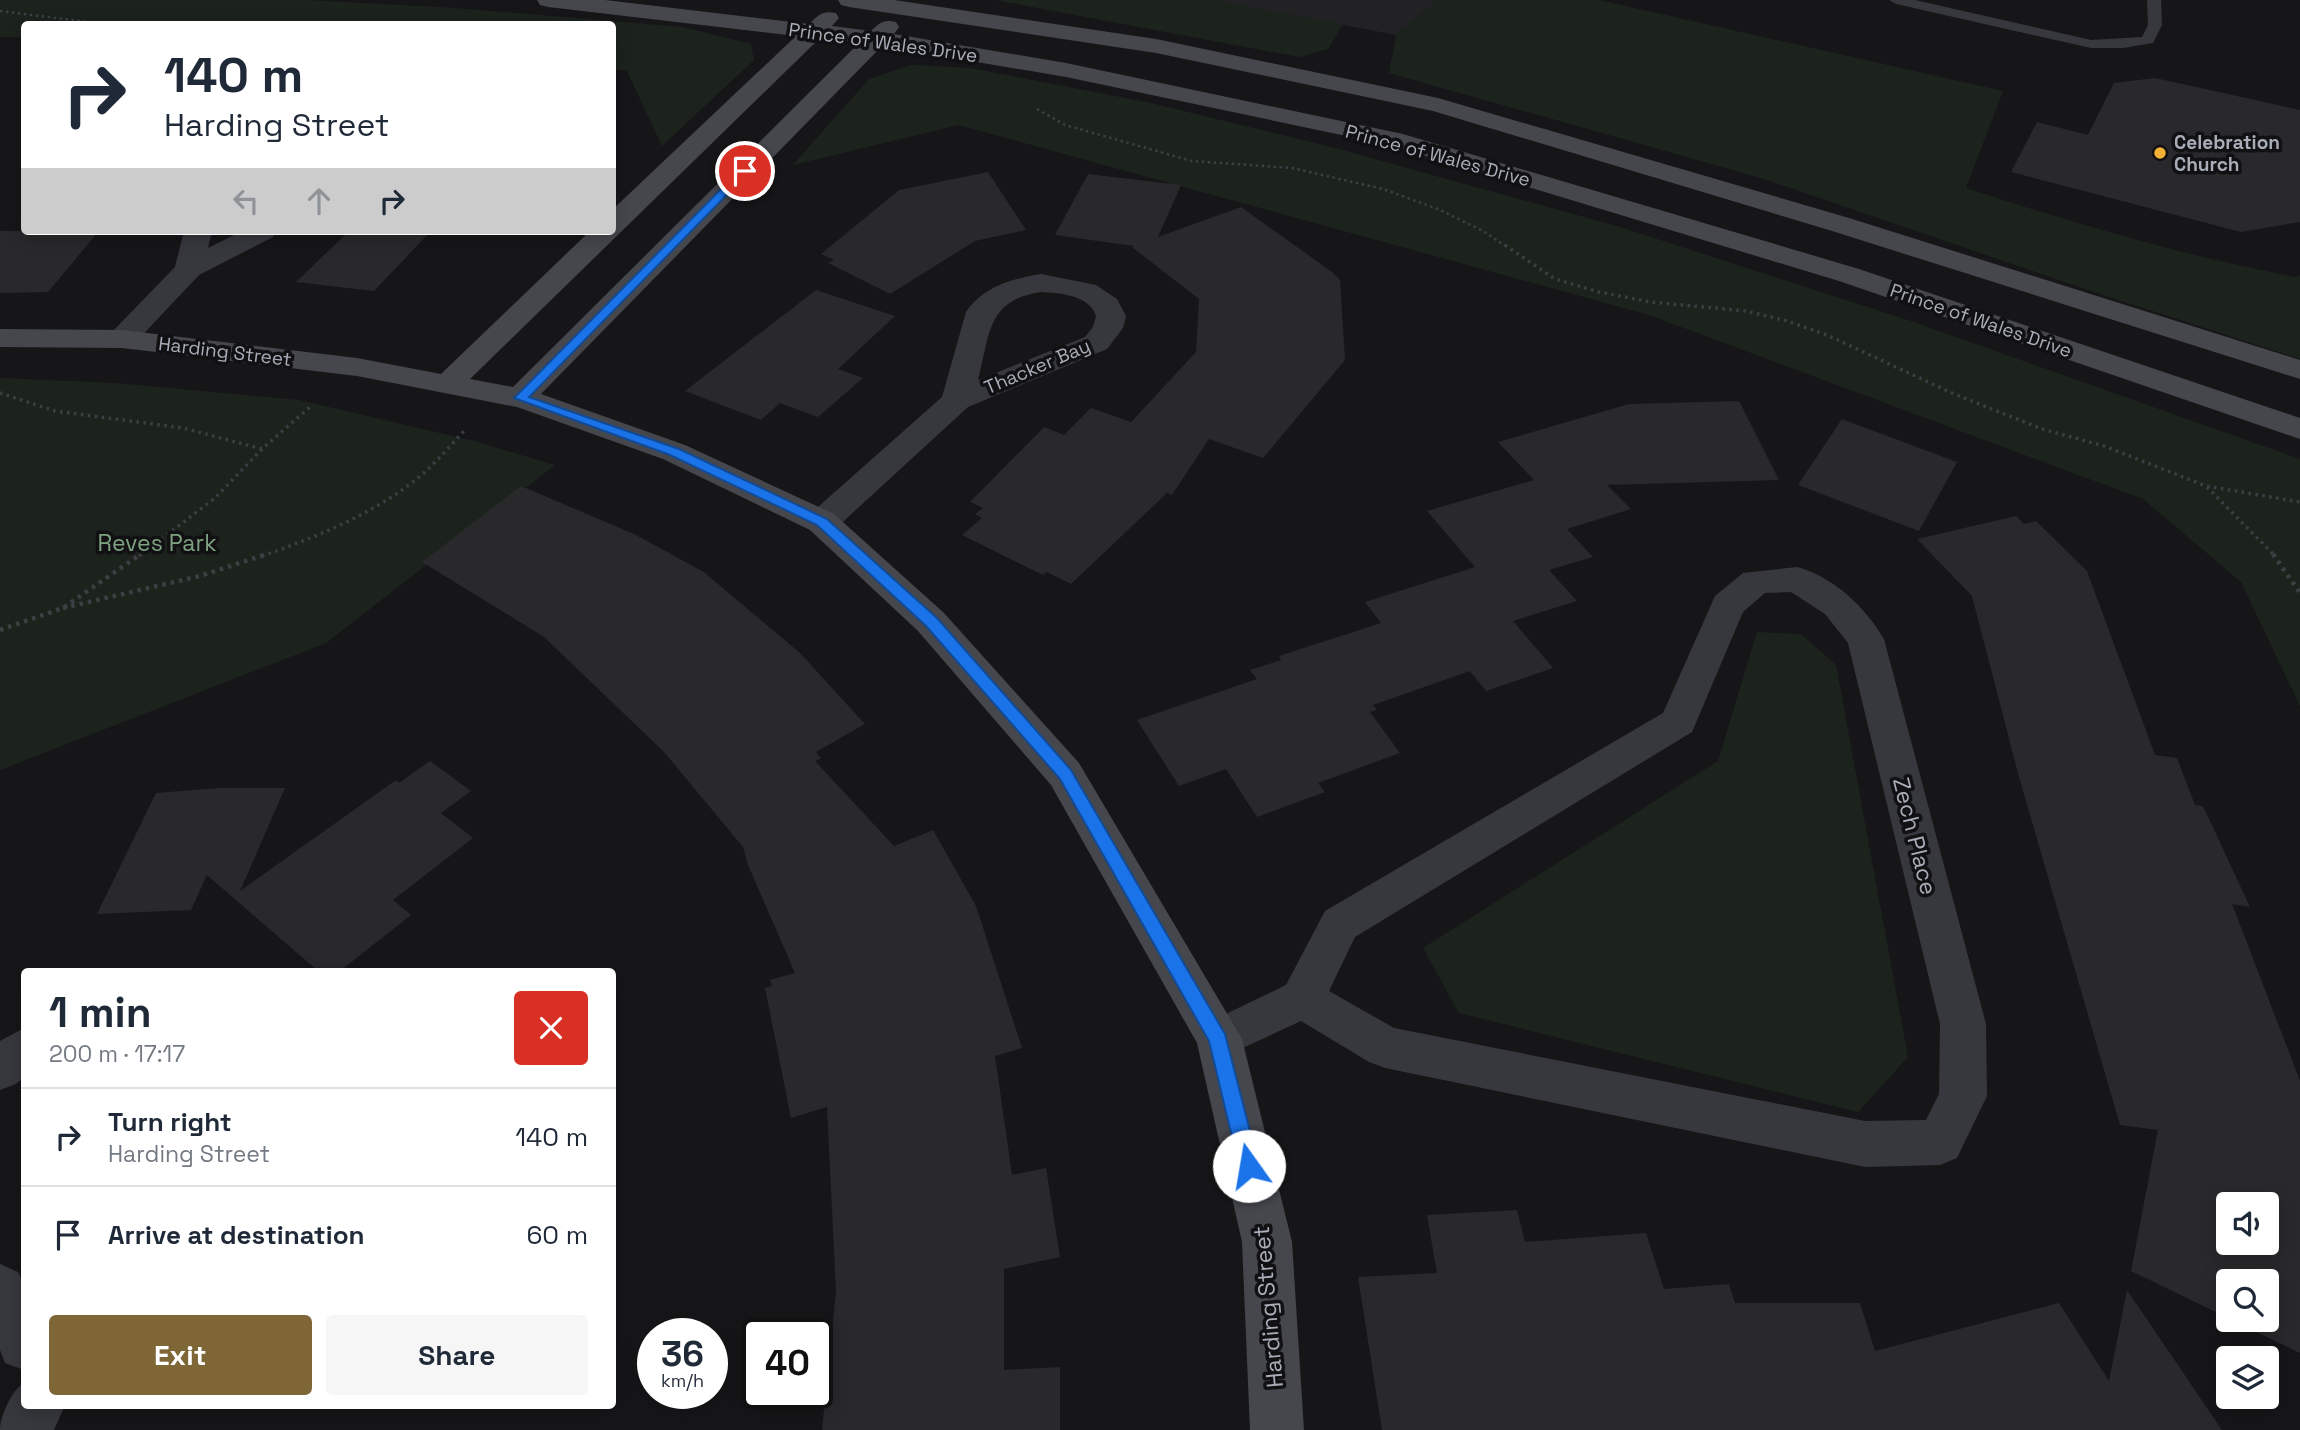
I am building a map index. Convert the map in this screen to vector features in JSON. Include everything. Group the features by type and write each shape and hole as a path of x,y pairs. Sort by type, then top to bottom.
{"main road":[{"name":"Prince of Wales Drive","path":"548,0 875,38 1066,70 1394,139 1849,275 2300,429"},
{"name":"Prince of Wales Drive","path":"848,0 911,4 1156,46 1438,105 1839,224 2300,370"},
{"path":"616,221 848,0"},
{"path":"520,398 911,4"},
{"path":"449,383 602,235"},
{"name":"Harding Street","path":"0,338 122,339 357,367 520,398 674,452 822,522 932,622 1065,774 1219,1040 1267,1242 1277,1430"}],"street":[{"path":"189,269 197,235"},
{"path":"122,339 189,269 255,235"},
{"name":"Thacker Bay","path":"822,522 957,400 1096,343 1107,332 1112,319 1108,306 1097,295 1062,284 1021,286 1004,292 990,301 981,312 957,400"},
{"name":"Zech Place","path":"1797,579 1838,604 1866,639 1962,1024 1963,1096 1940,1142 1865,1144 1385,1047 1302,999 1340,924 1678,722 1728,604 1756,582 1797,579"},
{"path":"1219,1040 1302,999"},
{"path":"0,1069 21,1052"},
{"path":"0,1290 21,1337"},
{"path":"25,1430 36,1409"}],"lane":[{"path":"1896,0 2064,39 2091,44 2123,44 2148,40 2155,25 2154,0"}],"path":[{"path":"0,11 81,21"},
{"path":"1030,105 1065,125 1192,161 1292,168 1383,189 1438,209 1483,231 1555,279 1625,297 1746,311 1787,321 1827,335 1954,394 2042,429 2104,446 2206,486 2300,502"},
{"path":"63,608 121,570 215,498 262,449 357,367"},
{"path":"0,393 55,411 183,428 262,449"},
{"path":"0,630 63,608 186,579 247,561 331,529 373,509 417,479 470,426"},
{"path":"2206,486 2274,555 2300,593"}],"shaded area":[{"path":"1212,0 1438,0 1396,35"}],"green space":[{"path":"0,0 307,0 456,8 611,21 21,21 21,37 0,37"},
{"path":"995,0 1212,0 1343,24 1328,49 1299,57"},
{"path":"1438,0 1599,0 2003,91 1966,188 2170,249 2295,277 2300,275 2300,359 1761,178 1389,73 1396,35"},
{"path":"616,21 683,27 751,44 754,60 662,146 627,71 616,69"},
{"path":"911,65 971,68 1151,103 1339,149 1620,227 1911,321 2300,459 2300,706 2241,582 2143,499 1649,315 959,125 793,165 869,79"},
{"name":"Reves Park","path":"0,378 116,383 299,400 474,441 555,465 326,643 0,770"},
{"path":"1757,632 1801,634 1836,665 1908,1057 1858,1112 1459,1013 1423,948 1718,761"}],"building":[{"name":"Celebration Church","path":"2155,78 2300,110 2300,222 2241,232 2011,172 2037,122 2088,135 2114,83"},
{"path":"988,172 1026,230 975,241 890,294 828,263 834,260 821,254 899,190"},
{"path":"1088,174 1181,185 1158,237 1241,207 1332,272 1340,280 1345,360 1263,458 1209,439 1172,495 1167,493 1071,584 1047,572 1043,575 962,535 982,518 975,514 983,508 970,502 1044,427 1064,435 1091,408 1131,422 1196,352 1199,299 1132,247 1134,246 1055,235"},
{"path":"0,231 21,231 21,235 96,235 48,292 0,293"},
{"path":"345,235 427,235 374,291 296,282"},
{"path":"816,290 895,316 838,369 863,378 818,417 780,403 761,420 685,391"},
{"path":"1739,401 1779,480 1607,485 1631,509 1567,529 1593,557 1549,570 1577,601 1513,621 1553,668 1486,691 1470,671 1373,705 1377,710 1370,712 1400,753 1318,783 1325,792 1257,817 1226,769 1179,786 1137,720 1257,679 1250,670 1281,660 1279,656 1381,623 1365,602 1475,567 1427,511 1534,480 1498,442 1629,404"},
{"path":"1842,419 1957,462 1919,531 1798,485"},
{"path":"521,486 634,534 704,572 800,653 865,724 816,752 821,758 815,761 894,846 933,830 976,906 1022,1048 995,1056 1012,1175 1046,1168 1060,1257 1004,1269 1004,1370 1060,1367 1060,1430 822,1430 824,1409 833,1409 833,1322 836,1292 827,1107 791,1118 765,988 772,986 770,980 795,973 748,865 743,847 664,752 544,637 422,562"},
{"path":"2016,516 2024,524 2036,521 2087,571 2155,755 2177,758 2195,805 2203,806 2250,907 2232,904 2300,1081 2300,1353 2256,1332 2279,1332 2279,1269 2216,1269 2216,1312 2131,1271 2158,1130 2120,1125 2019,777 1972,596 1917,539"},
{"path":"430,761 471,791 441,813 473,838 393,900 411,915 344,968 315,968 207,875 191,910 97,914 156,793 220,788 285,788 240,891 396,780 399,783"},
{"path":"1517,1210 1525,1242 1646,1233 1664,1289 1729,1284 1735,1303 1860,1303 1875,1351 2059,1303 2109,1381 2127,1290 2222,1430 1382,1430 1358,1277 1437,1273 1427,1215"}],"place":[{"name":"Celebration Church","path":"2160,153"}],"route":[{"path":"745,171 520,398 674,452 822,522 932,622 1065,774 1219,1040 1249,1166"}]}
